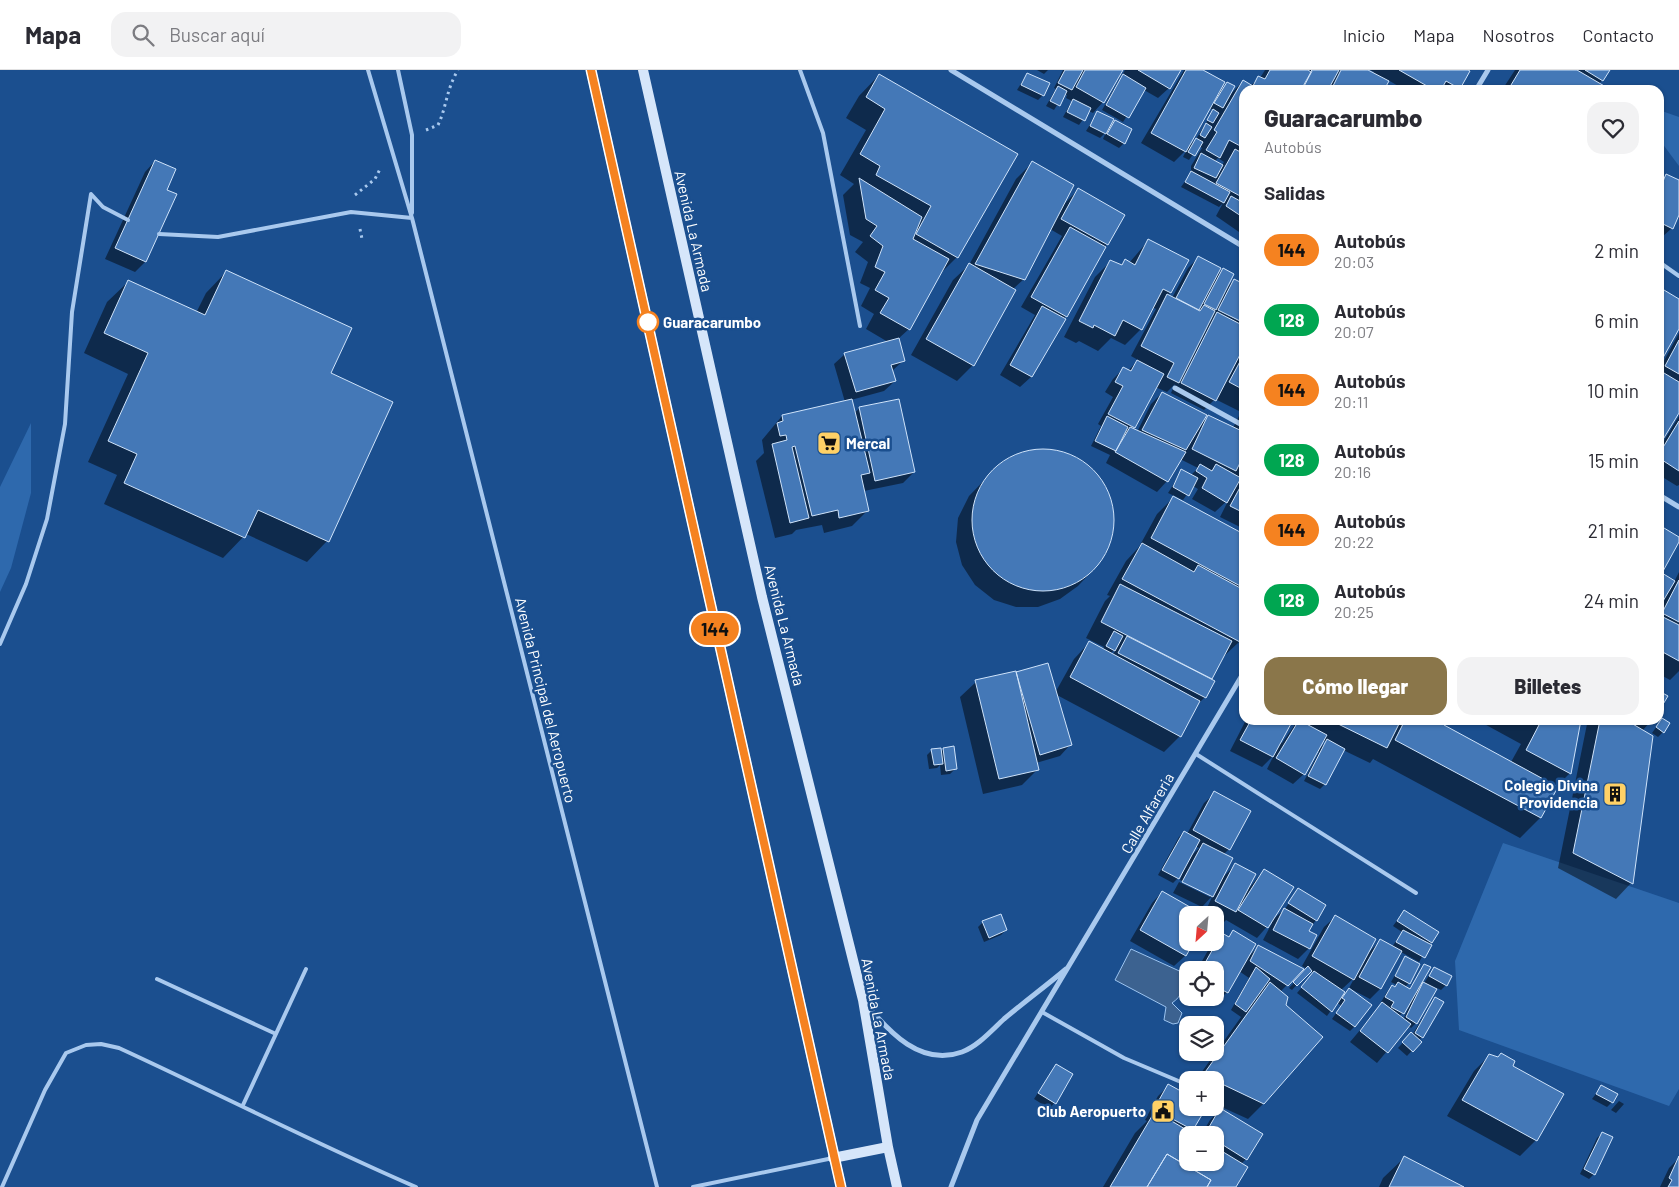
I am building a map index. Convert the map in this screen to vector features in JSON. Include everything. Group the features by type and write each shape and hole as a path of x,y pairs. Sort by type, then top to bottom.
{"main road":[{"path":"591,70 841,1187"},
{"name":"Avenida La Armada","path":"643,70 762,597 863,1000 888,1147 897,1187"},
{"path":"833,1158 888,1147"}],"street":[{"path":"951,70 1239,244"},
{"path":"1479,85 1488,70"},
{"path":"1175,388 1239,423"},
{"path":"1664,498 1679,507"},
{"name":"Calle Alfareria","path":"951,1187 977,1120 1239,681"},
{"name":"Calle Alfareria","path":"863,1000 890,1032 911,1047 938,1056 962,1052 978,1042 1071,965"}],"lane":[{"name":"Avenida Principal del Aeropuerto","path":"368,70 412,218 657,1187"},
{"name":"Avenida Principal del Aeropuerto","path":"398,70 412,135 412,218"},
{"path":"800,70 823,133 860,326"},
{"path":"0,644 26,584 46,519 65,424 72,312 91,194 103,207 128,220"},
{"path":"159,234 218,237 351,212 412,218"},
{"path":"1664,266 1679,276"},
{"path":"1196,754 1416,893"},
{"path":"243,1105 306,969"},
{"path":"157,979 276,1034"},
{"path":"1042,1012 1124,1058 1179,1082"},
{"path":"2,1187 45,1090 66,1053 86,1045 102,1044 119,1048 243,1105 334,1152 416,1187"},
{"path":"693,1187 833,1158"}],"shaded area":[{"path":"1664,112 1679,117 1679,166 1664,146"},
{"path":"31,423 31,493 11,568 0,592 0,487"},
{"path":"1503,843 1679,903 1679,1089 1669,1106 1459,1030 1455,961"},
{"path":"1131,949 1179,971 1179,997 1172,1003 1182,1013 1179,1016 1178,1023 1173,1024 1164,1020 1166,1007 1115,980"}],"building":[{"path":"1065,70 1083,70 1072,90 1058,83"},
{"path":"1085,70 1123,70 1104,103 1076,87"},
{"path":"1138,70 1181,70 1170,89"},
{"path":"1186,70 1203,70 1225,82 1186,152 1151,133"},
{"path":"1270,70 1308,70 1311,72 1304,85 1254,85 1258,76 1265,79"},
{"path":"1339,70 1331,85 1305,85 1312,71"},
{"path":"1341,70 1368,70 1389,81 1387,85 1334,85"},
{"path":"1399,70 1470,71 1462,85 1453,85 1446,81 1444,85 1425,85"},
{"path":"1520,70 1577,70 1603,85 1511,85"},
{"path":"1585,70 1610,70 1603,81"},
{"path":"1027,73 1050,83 1044,96 1021,85"},
{"path":"879,74 1018,154 958,258 916,234 931,206 876,175 880,166 860,154 885,109 866,97"},
{"path":"1123,74 1146,88 1129,118 1106,105"},
{"path":"1243,80 1251,85 1240,85"},
{"path":"1227,82 1235,86 1223,108 1214,103"},
{"path":"1058,86 1067,91 1060,106 1050,101"},
{"path":"1239,87 1239,145 1229,140 1220,158 1206,150 1217,132 1214,130"},
{"path":"1073,99 1091,108 1085,121 1067,112"},
{"path":"1213,109 1219,113 1213,123 1207,120"},
{"path":"1097,111 1114,119 1106,134 1090,126"},
{"path":"1115,120 1132,129 1125,144 1107,134"},
{"path":"1206,123 1212,127 1205,138 1200,135"},
{"path":"1196,138 1203,142 1195,156 1188,152"},
{"path":"1235,149 1239,151 1239,195 1216,183"},
{"path":"1201,153 1223,165 1216,178 1194,168"},
{"path":"155,160 176,169 167,190 177,194 146,262 115,248"},
{"path":"1032,161 1074,185 1025,280 975,264"},
{"path":"1191,171 1230,192 1224,203 1185,182"},
{"path":"1666,174 1679,180 1679,215 1673,229 1664,224 1664,179"},
{"path":"859,178 922,217 913,239 949,259 910,330 880,313 889,298 875,290 885,272 875,267 883,246 870,236 877,226 866,219"},
{"path":"1078,188 1125,215 1108,245 1061,219"},
{"path":"1231,196 1239,200 1239,215 1226,206"},
{"path":"1070,227 1106,247 1067,317 1031,297"},
{"path":"1148,239 1189,260 1171,293 1163,289 1142,330 1123,320 1115,336 1094,325 1093,328 1079,321 1110,260 1122,265 1125,259 1135,265"},
{"path":"1198,256 1221,268 1199,310 1176,298"},
{"path":"969,263 1016,290 974,366 926,339"},
{"path":"1223,268 1234,274 1216,310 1204,304"},
{"path":"226,270 352,328 331,373 393,402 329,542 258,510 245,538 124,483 137,454 108,441 148,353 104,333 128,280 205,315"},
{"path":"1234,279 1239,282 1239,320 1218,310"},
{"path":"1664,290 1679,299 1679,329 1664,356"},
{"path":"1167,294 1200,311 1204,305 1215,311 1179,383 1167,377 1174,363 1141,346"},
{"path":"1042,306 1066,319 1032,377 1010,365"},
{"path":"1217,312 1239,323 1239,357 1216,401 1181,383"},
{"path":"899,338 905,361 891,365 896,381 856,392 844,353"},
{"path":"1679,340 1679,374 1665,366"},
{"path":"1137,360 1164,374 1135,428 1108,414 1123,386 1115,382 1123,367 1131,371"},
{"path":"1239,363 1239,387 1229,382"},
{"path":"1664,373 1679,382 1679,413 1664,438"},
{"path":"1162,392 1207,415 1186,450 1142,430"},
{"path":"852,399 870,473 861,475 869,511 839,518 838,510 812,516 795,446 792,447 809,518 790,523 772,444 787,440 786,435 780,436 777,423 783,421 782,415"},
{"path":"899,399 915,472 875,481 859,407"},
{"path":"1208,415 1239,430 1239,465 1236,471 1192,449"},
{"path":"1107,416 1128,427 1116,451 1095,441"},
{"path":"1679,421 1679,471 1664,461 1664,446"},
{"path":"1130,427 1186,452 1168,482 1115,452"},
{"path":"1043,449 1057,450 1070,454 1083,461 1093,470 1102,480 1109,493 1113,506 1113,534 1109,547 1102,560 1093,570 1083,579 1070,586 1057,590 1043,591 1029,590 1016,586 1003,579 993,570 984,560 977,547 973,534 972,520 973,506 977,493 984,480 993,470 1003,461 1016,454 1029,450"},
{"path":"1200,464 1212,471 1216,464 1239,477 1239,482 1227,503 1202,488 1207,478 1196,471"},
{"path":"1181,469 1198,478 1189,496 1173,487"},
{"path":"1239,489 1239,510 1230,506"},
{"path":"1173,496 1239,531 1239,585 1151,538"},
{"path":"1664,528 1679,537 1679,542 1664,569"},
{"path":"1142,543 1194,572 1198,565 1239,587 1239,641 1122,579"},
{"path":"1664,574 1675,581 1664,599"},
{"path":"1679,580 1679,622 1664,614 1664,609"},
{"path":"1120,584 1232,641 1212,679 1101,622"},
{"path":"1664,618 1679,625 1679,661 1664,653"},
{"path":"1114,631 1123,636 1115,651 1106,646"},
{"path":"1127,636 1215,681 1206,698 1118,653"},
{"path":"1089,641 1200,701 1181,737 1070,677"},
{"path":"1048,663 1072,745 1040,755 1016,672"},
{"path":"1016,671 1039,770 999,779 975,680"},
{"path":"1664,694 1668,696 1664,703"},
{"path":"1664,719 1670,723 1664,733 1656,727 1657,725 1664,725"},
{"path":"1248,725 1290,725 1273,757 1240,740"},
{"path":"1296,725 1308,725 1327,735 1305,775 1276,758"},
{"path":"1340,725 1398,725 1387,748"},
{"path":"1402,725 1444,725 1558,787 1541,818 1395,740"},
{"path":"1539,725 1580,725 1571,774 1526,750"},
{"name":"Colegio Divina Providencia","path":"1599,725 1634,725 1653,736 1633,884 1573,853"},
{"path":"1327,739 1345,749 1326,785 1308,776"},
{"path":"954,746 957,769 946,771 943,748"},
{"path":"941,748 943,764 934,765 931,749"},
{"path":"1214,791 1251,811 1230,850 1193,830"},
{"path":"1184,831 1200,840 1179,879 1162,870"},
{"path":"1203,843 1233,858 1213,897 1182,882"},
{"path":"1235,863 1256,874 1236,912 1215,901"},
{"path":"1264,869 1294,887 1268,928 1238,910"},
{"path":"1298,888 1326,905 1317,921 1288,903"},
{"path":"1162,891 1188,906 1179,906 1179,951 1189,951 1186,956 1140,930"},
{"path":"1284,908 1313,924 1309,931 1317,935 1310,949 1273,930"},
{"path":"1404,910 1439,932 1432,943 1397,921"},
{"path":"1001,914 1007,930 989,938 982,921"},
{"path":"1335,915 1376,939 1354,980 1312,956"},
{"path":"1233,930 1256,944 1228,993 1224,991 1224,961 1206,961 1212,951 1224,951 1224,934 1229,937"},
{"path":"1403,930 1432,945 1425,958 1396,942"},
{"path":"1380,939 1402,951 1381,989 1359,977"},
{"path":"1258,945 1304,969 1288,986 1250,961"},
{"path":"1405,956 1420,964 1410,984 1395,976"},
{"path":"1424,964 1431,967 1404,1014 1391,1007 1394,1002 1385,997 1392,985 1395,987 1398,982 1410,989"},
{"path":"1308,966 1312,971 1297,986 1293,982"},
{"path":"1256,967 1270,979 1246,1012 1235,1004"},
{"path":"1434,967 1452,976 1447,986 1429,976"},
{"path":"1314,971 1345,992 1332,1012 1301,987"},
{"path":"1270,982 1288,997 1286,1005 1323,1037 1264,1104 1224,1085 1224,1071 1206,1071 1213,1061 1224,1061 1224,1046"},
{"path":"1423,982 1437,989 1417,1024 1406,1017"},
{"path":"1349,988 1372,1005 1355,1027 1336,1013 1345,1000 1342,998"},
{"path":"1435,997 1444,1002 1423,1038 1415,1033"},
{"path":"1382,1002 1411,1024 1388,1053 1360,1031"},
{"path":"1411,1032 1422,1042 1413,1052 1402,1042"},
{"path":"1501,1053 1515,1061 1513,1066 1564,1094 1537,1141 1462,1100 1489,1054 1498,1057"},
{"path":"1056,1064 1073,1074 1056,1104 1038,1093"},
{"path":"1168,1084 1179,1090 1179,1116 1201,1116 1195,1126 1186,1126 1154,1109"},
{"path":"1601,1085 1618,1094 1613,1103 1596,1094"},
{"path":"1224,1110 1263,1134 1247,1160 1224,1146 1224,1126 1210,1126 1215,1116 1224,1116"},
{"path":"1155,1111 1180,1126 1179,1161 1167,1154 1147,1187 1110,1187"},
{"path":"1602,1132 1613,1137 1595,1175 1584,1169"},
{"path":"1224,1152 1248,1167 1236,1187 1207,1187 1211,1180 1196,1171 1224,1171"},
{"path":"1167,1154 1179,1161 1179,1171 1196,1171 1211,1180 1207,1187 1147,1187"},
{"path":"1404,1156 1464,1187 1389,1187"},
{"path":"1679,1156 1679,1187 1668,1187 1672,1180 1669,1178"}],"bus line":[{"name":"144","path":"591,70 841,1187"}],"place":[{"name":"Guaracarumbo","path":"648,322"},
{"name":"Mercal","path":"829,443"},
{"name":"Colegio Divina Providencia","path":"1615,794"},
{"name":"Club Aeropuerto","path":"1163,1111"}]}
